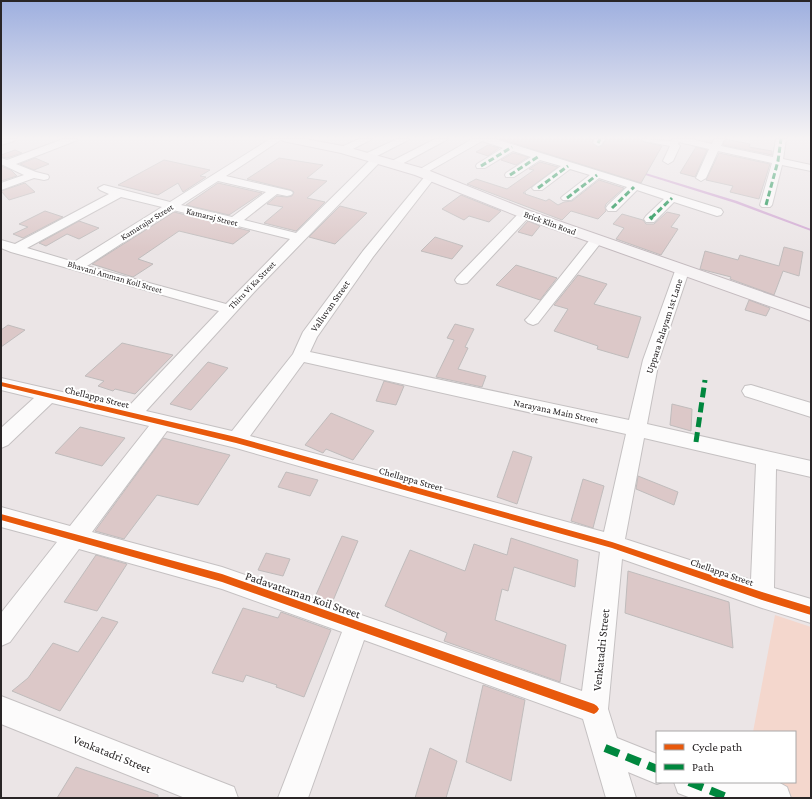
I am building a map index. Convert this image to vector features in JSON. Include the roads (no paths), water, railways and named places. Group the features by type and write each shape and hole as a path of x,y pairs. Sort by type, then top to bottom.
{"main road":[{"name":"Brick Klin Road","path":"432,176 525,214 682,271 811,315"}],"street":[{"path":"1,187 37,176"},
{"name":"Kamarajar Street","path":"77,266 221,176"},
{"name":"Thiru Vi Ka Street","path":"131,416 228,309 355,176"},
{"name":"Valluvan Street","path":"236,440 300,356 309,336 424,176"},
{"path":"538,188 554,176"},
{"path":"567,198 595,176"},
{"path":"601,176 717,212"},
{"path":"766,205 774,176"},
{"path":"218,178 281,192 234,222"},
{"path":"612,208 634,187"},
{"name":"Kamaraj Street","path":"104,188 171,207 297,237"},
{"path":"16,249 119,193"},
{"path":"650,219 672,198"},
{"path":"462,280 525,214"},
{"path":"533,320 597,240"},
{"name":"Bhavani Amman Koil Street","path":"1,244 228,309"},
{"name":"Uppara Palayam 1st Lane","path":"612,546 651,360 682,271"},
{"name":"Narayana Main Street","path":"300,356 636,429 811,469"},
{"name":"Chellappa Street","path":"1,384 236,440 612,546 811,611"},
{"path":"751,391 811,410"},
{"path":"1,440 48,396"},
{"path":"1,633 162,423"},
{"path":"762,596 766,458"},
{"name":"Padavattaman Koil Street","path":"1,517 222,578 594,709"},
{"name":"Venkatadri Street","path":"612,546 594,709 621,798"},
{"path":"293,798 357,625"},
{"name":"Venkatadri Street","path":"1,710 223,798"},
{"path":"605,748 656,769"},
{"path":"692,783 729,798"},
{"path":"732,798 736,783"},
{"path":"751,783 776,798"}],"waterway":[{"path":"654,176 736,202 811,230"}]}
